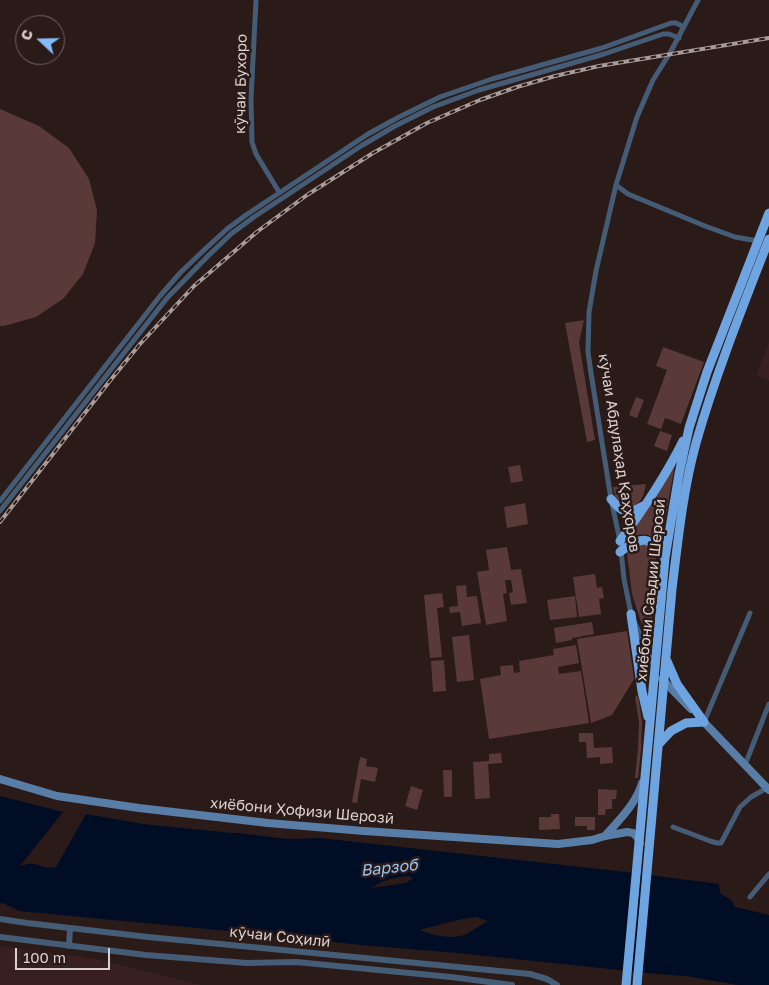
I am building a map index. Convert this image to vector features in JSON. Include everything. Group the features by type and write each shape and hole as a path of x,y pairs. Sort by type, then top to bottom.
{"highway":[{"name":"хиёбони Саъдии Шерозӣ","path":"626,985 665,558 677,484 689,428 707,372 769,213"},
{"name":"хиёбони Саъдии Шерозӣ","path":"637,985 678,536 687,483 696,444 717,375 769,239"},
{"path":"620,541 671,463 689,428"},
{"path":"611,499 626,512 634,512 645,504"},
{"path":"620,552 632,542 647,540 654,544 665,558"},
{"path":"631,614 642,691 650,725"},
{"path":"666,657 677,684 704,722"},
{"path":"658,745 671,731 686,723 704,722"},
{"path":"646,773 652,770 656,773"}],"main road":[{"name":"кӯчаи Абдулаҳад Қаҳҳоров","path":"656,669 664,681 768,789"},
{"path":"605,836 629,809 640,790 646,773"},
{"name":"хиёбони Ҳофизи Шерозӣ","path":"0,779 57,796 268,823 538,844 576,843 627,832 637,837 640,843"}],"street":[{"name":"кӯчаи Бухоро","path":"256,0 251,98 252,142 256,154 279,192"},
{"name":"кӯчаи Абдулаҳад Қаҳҳоров","path":"656,669 631,614 588,352 590,309 596,271 616,185 638,117 653,80 670,53 698,0"},
{"path":"0,501 154,304 186,267 233,224 279,192 375,130 414,109 448,94 515,72 602,48 671,24 676,23 684,27"},
{"path":"0,511 175,290 219,245 268,207 370,141 425,111 469,93 604,54 663,34 678,38"},
{"path":"616,185 628,194 705,226 735,237 758,240"},
{"path":"92,383 98,386"},
{"path":"35,456 41,461"},
{"path":"704,722 750,613"},
{"path":"745,765 769,704"},
{"path":"673,827 710,841 721,843 740,807 751,797 768,789"},
{"path":"750,897 769,874"},
{"name":"кӯчаи Соҳилӣ","path":"0,919 70,929 530,974 547,979 557,985"},
{"path":"69,946 70,929"},
{"name":"кӯчаи Соҳилӣ","path":"0,937 146,955 225,962 296,962 442,976 512,985"}],"shaded area":[{"path":"0,109 39,126 69,148 89,179 97,210 95,243 83,274 63,299 36,317 4,326 0,326"},
{"path":"584,320 579,343 595,440 587,442 565,323"},
{"path":"769,342 769,381 756,376"},
{"path":"663,347 704,362 681,424 665,418 661,429 647,424 667,370 656,366"},
{"path":"636,397 644,400 637,418 629,415"},
{"path":"660,431 672,435 667,451 654,446"},
{"path":"520,465 523,481 511,483 508,467"},
{"path":"675,465 661,542 644,534 636,535 627,540"},
{"path":"646,484 644,494 635,506 624,508 615,497 613,487"},
{"path":"525,503 528,524 507,528 504,507"},
{"path":"640,543 652,547 656,554 650,650 632,594 627,553 629,549"},
{"path":"507,547 511,570 521,569 527,603 511,605 509,593 513,592 511,580 505,580 507,593 503,594 507,621 486,625 477,572 489,570 486,550"},
{"path":"595,574 597,588 602,587 604,598 599,599 601,614 579,617 573,577"},
{"path":"466,585 467,597 477,596 481,623 462,626 460,612 450,613 449,607 458,606 456,586"},
{"path":"442,593 444,607 437,608 442,657 430,658 424,595"},
{"path":"575,596 577,617 550,620 547,600"},
{"path":"592,622 594,634 556,643 554,628"},
{"path":"627,631 634,679 612,715 591,723 577,639"},
{"path":"469,635 474,680 457,682 452,637"},
{"path":"576,645 579,663 558,667 559,674 581,671 589,723 489,739 480,679 501,675 500,666 513,665 514,673 520,672 519,661 554,655 553,649"},
{"path":"444,660 446,691 433,692 431,661"},
{"path":"638,695 642,722 641,750 638,778 635,778 639,722 635,697"},
{"path":"579,733 593,733 594,748 612,747 613,763 600,764 600,757 587,758 586,742 579,742"},
{"path":"501,753 502,763 488,764 490,798 475,799 473,762 489,761 489,754"},
{"path":"360,757 367,759 366,766 378,768 375,782 361,779 357,803 352,802"},
{"path":"443,770 452,770 452,797 444,797"},
{"path":"411,786 423,790 417,810 405,806"},
{"path":"598,789 617,790 616,799 612,799 612,809 606,809 605,815 598,815"},
{"path":"551,814 559,814 560,829 539,830 539,817 551,817"},
{"path":"575,817 595,817 595,830 587,830 587,826 575,826"},
{"path":"0,946 91,958 202,985 0,985"}],"water":[{"name":"Варзоб","path":"0,796 63,812 20,866 32,864 56,867 86,814 143,824 288,839 320,838 719,884 720,893 731,900 735,907 769,915 769,985 738,985 686,976 19,911 0,903","holes":["409,876 413,878 406,883 371,888 389,879","476,917 488,921 462,936 443,936 420,930"]}],"railway":[{"path":"0,522 140,344 194,286 258,231 307,195 373,153 427,123 480,100 517,87 599,66 769,38"}]}
